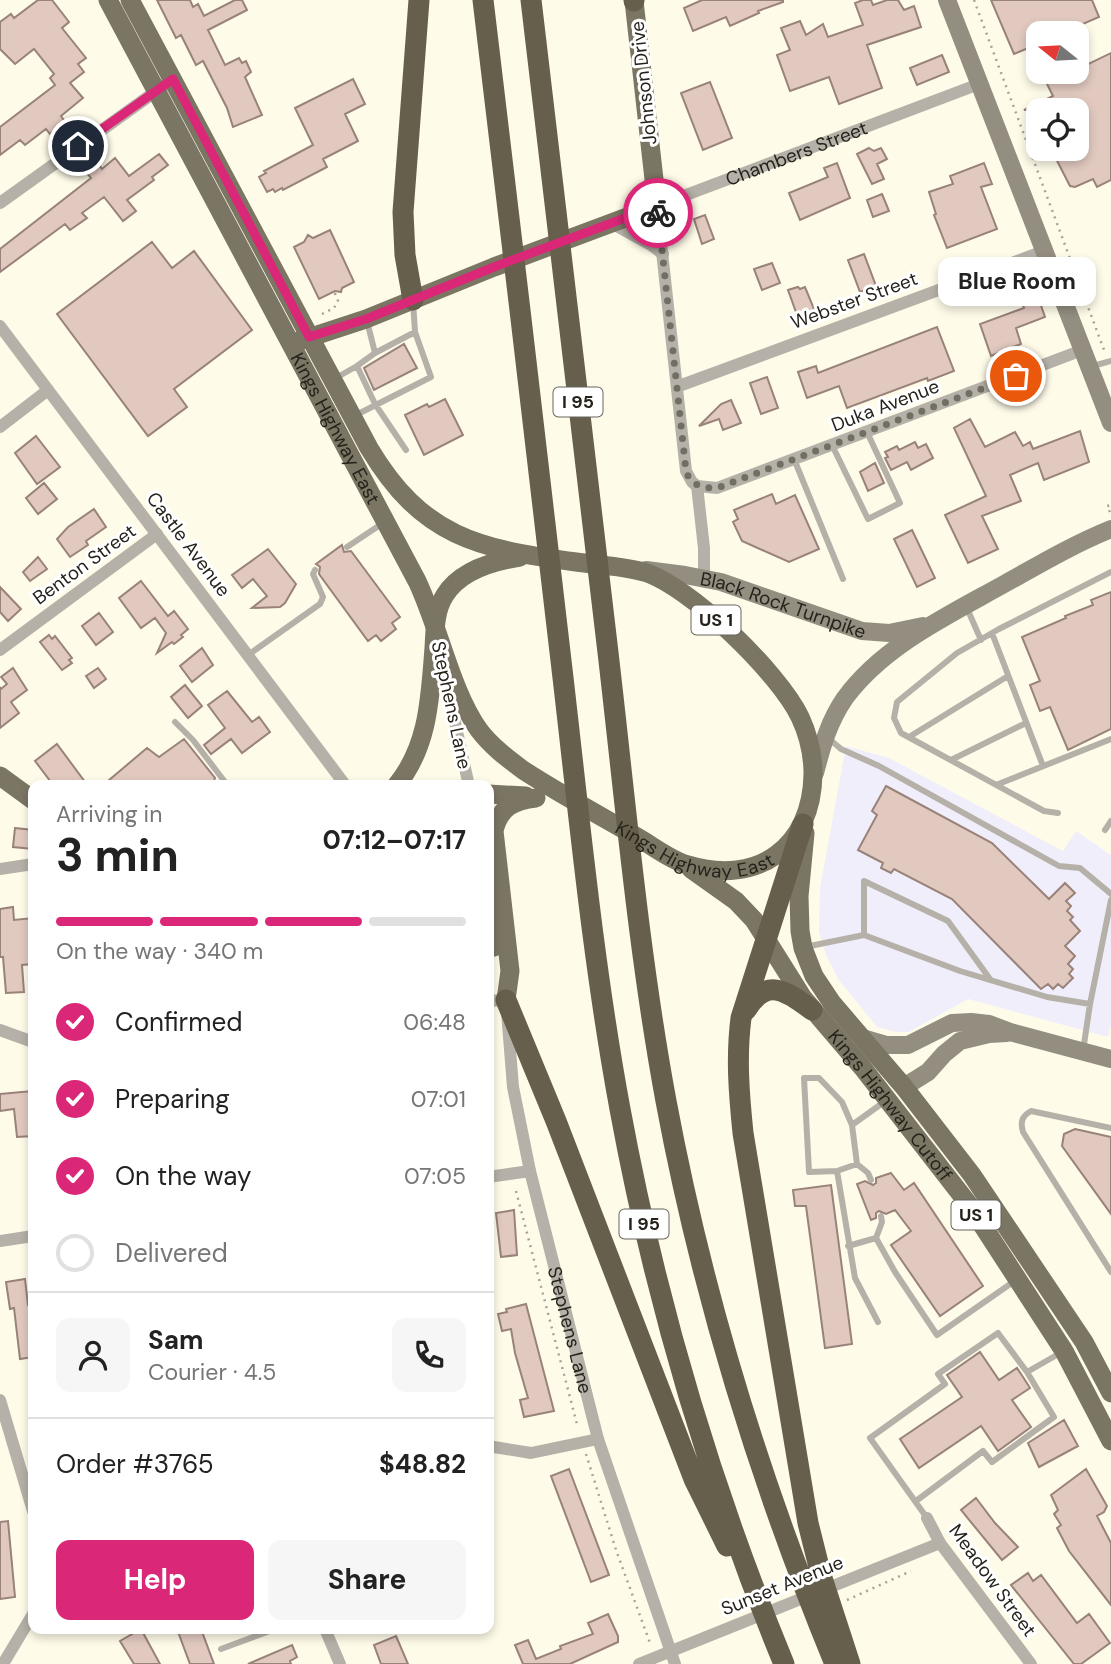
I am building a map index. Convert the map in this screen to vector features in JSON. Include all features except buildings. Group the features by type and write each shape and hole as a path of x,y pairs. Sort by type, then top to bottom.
{"highway":[{"path":"413,300 405,255 403,212 419,0"},
{"name":"I 95","path":"484,0 608,1039 642,1216 688,1394 721,1497 784,1664"},
{"name":"I 95","path":"531,0 600,589 619,816 633,865 666,1100 701,1259 746,1421 812,1579"},
{"path":"805,818 741,1018 738,1064 743,1133 808,1523 812,1579 831,1610 850,1664"},
{"path":"741,1018 757,995 770,989 787,993 812,1010"},
{"path":"497,1001 556,1121 694,1479 719,1533 759,1601"},
{"path":"831,1610 835,1664"}],"main road":[{"name":"Kings Highway East","path":"108,0 240,249 300,341 332,380 387,478 406,499 452,533 476,543 532,556 631,569 658,578 689,596 715,618 776,682 793,704 806,730 812,758 812,786 805,818 797,835 779,853 742,869 716,870 685,864 619,816 523,770 489,742 464,705 420,588 385,522 300,341 257,238 130,0"},
{"name":"Johnson Drive","path":"635,0 657,206"},
{"path":"947,0 1111,423"},
{"name":"Chambers Street","path":"300,341 366,319 494,267 657,206"},
{"path":"240,249 257,238"},
{"name":"Black Rock Turnpike","path":"812,786 825,736 839,708 861,680 888,656 933,623 1111,529"},
{"path":"400,780 415,756 425,730 430,701 435,624 445,593 478,569 502,561 532,556"},
{"name":"Black Rock Turnpike","path":"631,569 704,578 862,631 901,631 933,623"},
{"path":"0,776 28,796"},
{"path":"494,794 536,798 619,816"},
{"name":"Stephens Lane","path":"497,1001 510,971 495,831 498,818 506,807 518,801 536,798"},
{"name":"Kings Highway Cutoff","path":"805,818 799,896 803,947 821,989 904,1087 972,1175 1111,1441"},
{"name":"Kings Highway Cutoff","path":"685,864 736,901 766,937 812,1010 862,1067 970,1206 1084,1342 1111,1393"},
{"name":"Stephens Lane","path":"494,953 497,1001"},
{"path":"862,1038 886,1045 908,1045 952,1023 971,1022 989,1024 1111,1059"},
{"path":"904,1087 928,1072 960,1041 1010,1032"}],"street":[{"path":"0,203 173,79"},
{"name":"Chambers Street","path":"657,206 979,84"},
{"name":"Johnson Drive","path":"657,206 679,386 686,471 688,477 697,485 704,548 704,578"},
{"path":"613,224 663,254"},
{"name":"Webster Street","path":"679,386 1044,251"},
{"name":"Castle Avenue","path":"0,326 342,780"},
{"name":"Duka Avenue","path":"697,485 717,488 1084,349"},
{"path":"0,427 48,390"},
{"name":"Benton Street","path":"0,650 157,534"},
{"name":"Stephens Lane","path":"435,624 448,698 468,780"},
{"path":"0,869 28,865"},
{"name":"Stephens Lane","path":"497,1001 530,1171 598,1439 675,1664"},
{"path":"0,1030 28,1040"},
{"path":"494,1176 530,1171"},
{"path":"0,1241 28,1238"},
{"path":"0,1400 28,1494"},
{"path":"494,1447 531,1453 598,1439"},
{"name":"Meadow Street","path":"927,1517 940,1543 1031,1664"},
{"name":"Sunset Avenue","path":"639,1664 940,1543"},
{"path":"3,1664 28,1622"},
{"path":"328,1634 340,1664"}],"lane":[{"path":"352,417 431,377 415,332 413,300"},
{"path":"366,319 375,353"},
{"path":"332,380 415,332"},
{"path":"1091,367 1110,361"},
{"path":"356,366 375,404 406,450"},
{"path":"832,445 867,519 900,503 867,432"},
{"path":"794,459 843,579"},
{"path":"347,547 385,522"},
{"path":"248,655 320,604 323,597 313,574 315,570"},
{"path":"1058,813 1044,811 901,733 894,718 897,702 957,653 1111,572"},
{"path":"965,606 981,640"},
{"path":"992,633 1043,766"},
{"path":"909,737 1008,676"},
{"path":"175,722 193,740 223,780"},
{"path":"951,760 1026,723"},
{"path":"825,736 841,749 879,766 1059,866 1080,868 1111,894"},
{"path":"996,785 1111,739"},
{"path":"1105,830 1111,821"},
{"path":"864,935 864,881 948,921 991,980"},
{"path":"1083,1052 1111,900"},
{"path":"803,947 864,935 960,971 1047,997 1090,1004"},
{"path":"857,1164 837,1171 809,1172 804,1078 819,1078 842,1102 852,1125 857,1164 869,1173 871,1180"},
{"path":"852,1125 904,1087"},
{"path":"1111,1128 1031,1111 1025,1114 1021,1124 1023,1132 1111,1272"},
{"path":"837,1171 855,1278 878,1322"},
{"path":"876,1238 882,1222 881,1216"},
{"path":"876,1238 937,1335 1025,1273"},
{"path":"848,1246 876,1238"},
{"path":"916,1502 983,1451 992,1462 1054,1417 1027,1372 998,1334 938,1374 945,1384 870,1438 916,1502 927,1517"},
{"path":"1027,1372 1064,1351"},
{"path":"221,1649 262,1634"}],"path":[{"path":"974,0 1015,105 1089,313 1110,361"},
{"path":"1111,505 1107,506 1111,513"},
{"path":"831,1610 916,1569"}],"shaded area":[{"path":"846,746 889,758 1063,851 1076,831 1111,855 1111,1025 1108,1037 968,999 909,1032 877,1027 838,979 826,955 819,932 820,888"}],"way so far":[{"path":"658,213 679,386 686,471 688,477 697,485 717,488 1016,376"}],"place":[{"name":"Blue Room","path":"1016,376"}],"route":[{"path":"78,146 173,79 309,337 366,319 494,267 657,206 658,213"}]}
